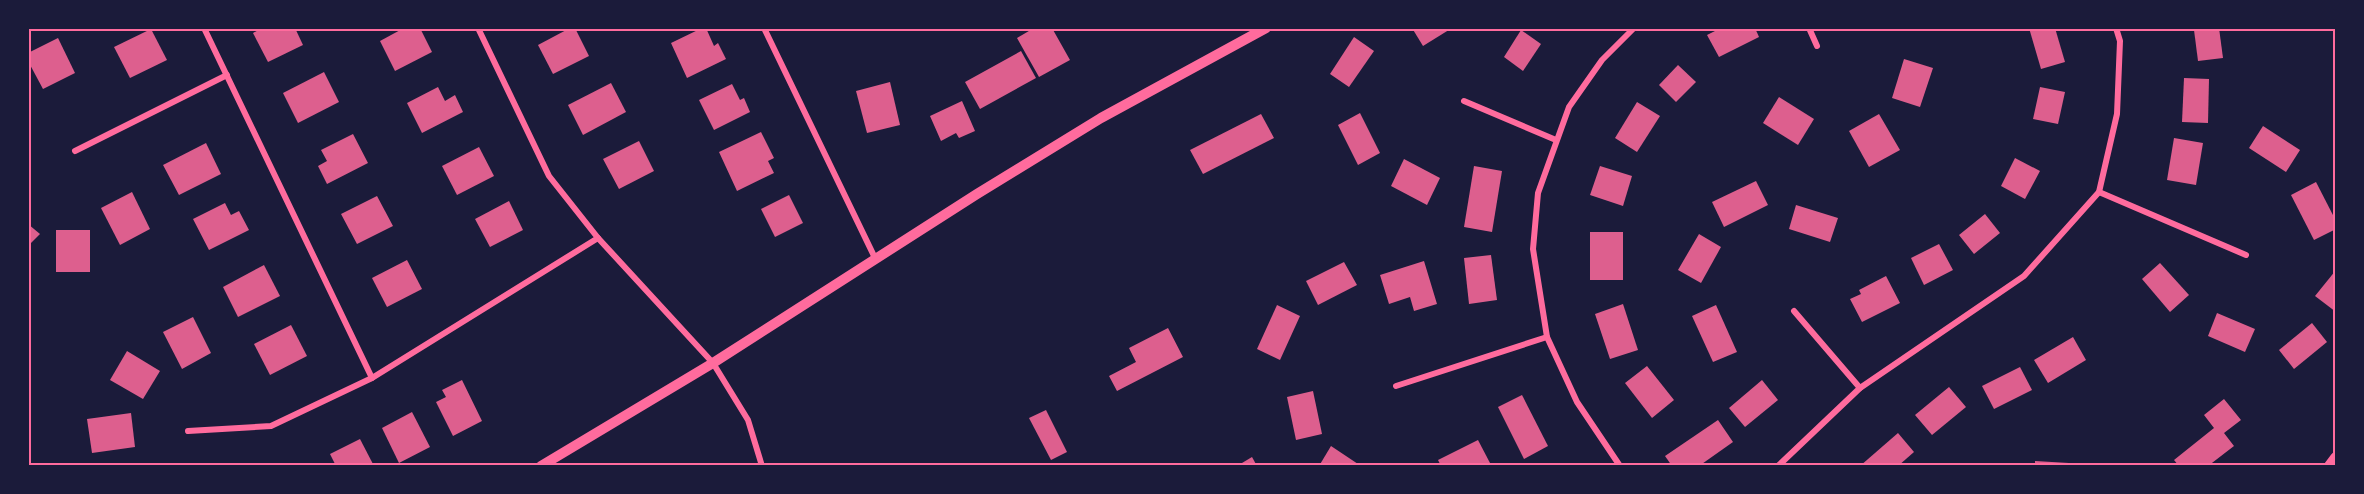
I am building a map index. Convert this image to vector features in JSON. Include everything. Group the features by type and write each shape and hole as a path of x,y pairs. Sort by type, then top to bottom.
{"main road":[{"path":"2330,465 2336,459"}],"street":[{"path":"204,28 372,378"},
{"path":"478,28 549,176 597,238 713,363 748,420 762,465"},
{"path":"764,28 875,258"},
{"path":"541,465 713,363 875,258 1101,118 1266,28"},
{"path":"1620,465 1577,402 1547,337 1533,249 1538,193 1569,107 1602,60 1634,28"},
{"path":"1809,28 1817,46"},
{"path":"1778,465 1860,388 2024,276 2098,192 2117,114 2120,41 2116,28"},
{"path":"75,151 227,75"},
{"path":"1464,101 1556,140"},
{"path":"2098,192 2246,255"},
{"path":"188,431 271,426 372,378 597,238"},
{"path":"1794,311 1860,388"},
{"path":"1396,386 1547,337"}],"building":[{"path":"262,28 295,28 303,45 268,62 253,33"},
{"path":"404,28 420,28 432,52 395,71 380,41"},
{"path":"570,28 575,28 589,56 553,74 538,45"},
{"path":"706,28 714,46 718,43 726,59 687,78 671,43"},
{"path":"1034,28 1052,28 1070,60 1039,77 1017,38"},
{"path":"1412,28 1452,28 1423,46"},
{"path":"1721,28 1755,28 1759,37 1719,57 1707,35"},
{"path":"2029,28 2055,28 2065,62 2041,69"},
{"path":"2219,28 2223,58 2198,61 2194,30"},
{"path":"151,29 167,60 130,78 114,47"},
{"path":"1521,30 1541,44 1523,71 1504,57"},
{"path":"1354,37 1374,51 1349,87 1330,74"},
{"path":"58,38 75,73 43,89 28,61 28,53"},
{"path":"1021,51 1036,78 980,109 965,82"},
{"path":"1904,59 1933,68 1920,107 1892,98"},
{"path":"1678,65 1696,82 1676,102 1659,85"},
{"path":"324,72 339,102 298,123 283,93"},
{"path":"2184,78 2209,79 2208,123 2182,122"},
{"path":"890,82 900,125 867,133 856,91"},
{"path":"611,83 626,112 583,135 568,105"},
{"path":"732,84 740,100 744,98 750,112 714,130 699,100"},
{"path":"438,87 445,101 455,95 463,112 422,133 407,103"},
{"path":"2040,87 2065,92 2058,124 2033,119"},
{"path":"1779,97 1814,119 1798,145 1763,123"},
{"path":"962,101 975,131 959,138 956,133 941,141 930,116"},
{"path":"1637,102 1660,116 1637,152 1615,138"},
{"path":"1360,113 1380,153 1358,165 1338,125"},
{"path":"1261,114 1274,138 1203,174 1190,150"},
{"path":"1879,114 1900,150 1869,167 1849,131"},
{"path":"2263,126 2300,150 2286,172 2249,148"},
{"path":"761,132 774,158 768,161 774,173 737,191 719,152"},
{"path":"353,134 368,163 327,184 318,166 327,161 321,150"},
{"path":"2174,138 2203,143 2196,185 2167,180"},
{"path":"639,141 654,171 619,189 603,159"},
{"path":"206,143 221,174 179,195 163,165"},
{"path":"479,147 494,176 457,195 442,166"},
{"path":"2015,158 2040,171 2025,199 2001,186"},
{"path":"1404,159 1440,178 1427,205 1391,186"},
{"path":"1474,166 1502,171 1492,232 1464,227"},
{"path":"1600,166 1632,176 1623,206 1590,195"},
{"path":"1756,181 1768,205 1724,227 1712,202"},
{"path":"2316,182 2336,221 2336,229 2314,240 2291,195"},
{"path":"132,192 150,229 120,245 101,208"},
{"path":"789,195 803,223 775,237 761,209"},
{"path":"377,196 393,226 357,244 341,214"},
{"path":"509,201 523,230 490,247 475,219"},
{"path":"225,203 231,215 239,211 249,230 209,250 193,219"},
{"path":"1796,205 1838,218 1830,242 1789,229"},
{"path":"1985,214 2000,233 1974,254 1959,235"},
{"path":"28,224 40,234 28,246"},
{"path":"56,230 90,230 90,272 56,272"},
{"path":"1590,232 1623,232 1623,280 1590,280"},
{"path":"1699,234 1721,247 1701,283 1678,270"},
{"path":"1939,244 1953,270 1924,285 1911,258"},
{"path":"1491,255 1497,300 1469,304 1464,258"},
{"path":"407,260 422,289 387,307 372,278"},
{"path":"1424,261 1437,304 1414,311 1410,297 1389,304 1380,275"},
{"path":"1344,262 1357,285 1318,305 1306,281"},
{"path":"2160,263 2189,295 2170,312 2142,279"},
{"path":"264,265 280,296 238,317 223,287"},
{"path":"2336,270 2336,312 2315,296"},
{"path":"1886,276 1900,303 1862,322 1850,299 1861,294 1859,290"},
{"path":"1623,304 1638,350 1610,359 1595,314"},
{"path":"1277,305 1300,316 1280,360 1257,349"},
{"path":"1716,305 1737,352 1713,362 1692,316"},
{"path":"2217,313 2255,329 2245,352 2208,336"},
{"path":"193,317 211,353 182,369 163,332"},
{"path":"2312,323 2327,342 2294,369 2279,350"},
{"path":"291,325 307,356 270,375 254,344"},
{"path":"1168,328 1183,357 1117,391 1109,376 1136,362 1129,348"},
{"path":"2073,337 2086,360 2048,383 2034,360"},
{"path":"127,351 160,371 143,399 110,380"},
{"path":"1647,366 1674,400 1652,418 1625,383"},
{"path":"2020,367 2032,390 1994,409 1982,386"},
{"path":"462,380 482,421 453,436 436,402 446,397 442,390"},
{"path":"1762,380 1778,400 1745,427 1729,408"},
{"path":"1949,387 1966,407 1932,435 1915,415"},
{"path":"1313,391 1322,434 1296,440 1287,397"},
{"path":"1522,395 1548,446 1524,459 1498,407"},
{"path":"2224,399 2241,420 2224,433 2234,446 2208,466 2179,466 2174,460 2214,428 2204,415"},
{"path":"1046,410 1067,452 1051,460 1029,418"},
{"path":"412,412 430,447 399,463 382,428"},
{"path":"131,413 135,447 92,453 87,419"},
{"path":"1718,420 1733,442 1699,466 1672,466 1665,456"},
{"path":"1898,433 1914,452 1898,466 1860,466"},
{"path":"360,439 374,466 336,466 330,454"},
{"path":"1478,440 1490,463 1485,466 1441,466 1438,460"},
{"path":"1331,446 1361,466 1319,466"},
{"path":"1252,457 1257,466 1237,466"},
{"path":"2035,461 2069,463 2069,466 2035,466"}]}
